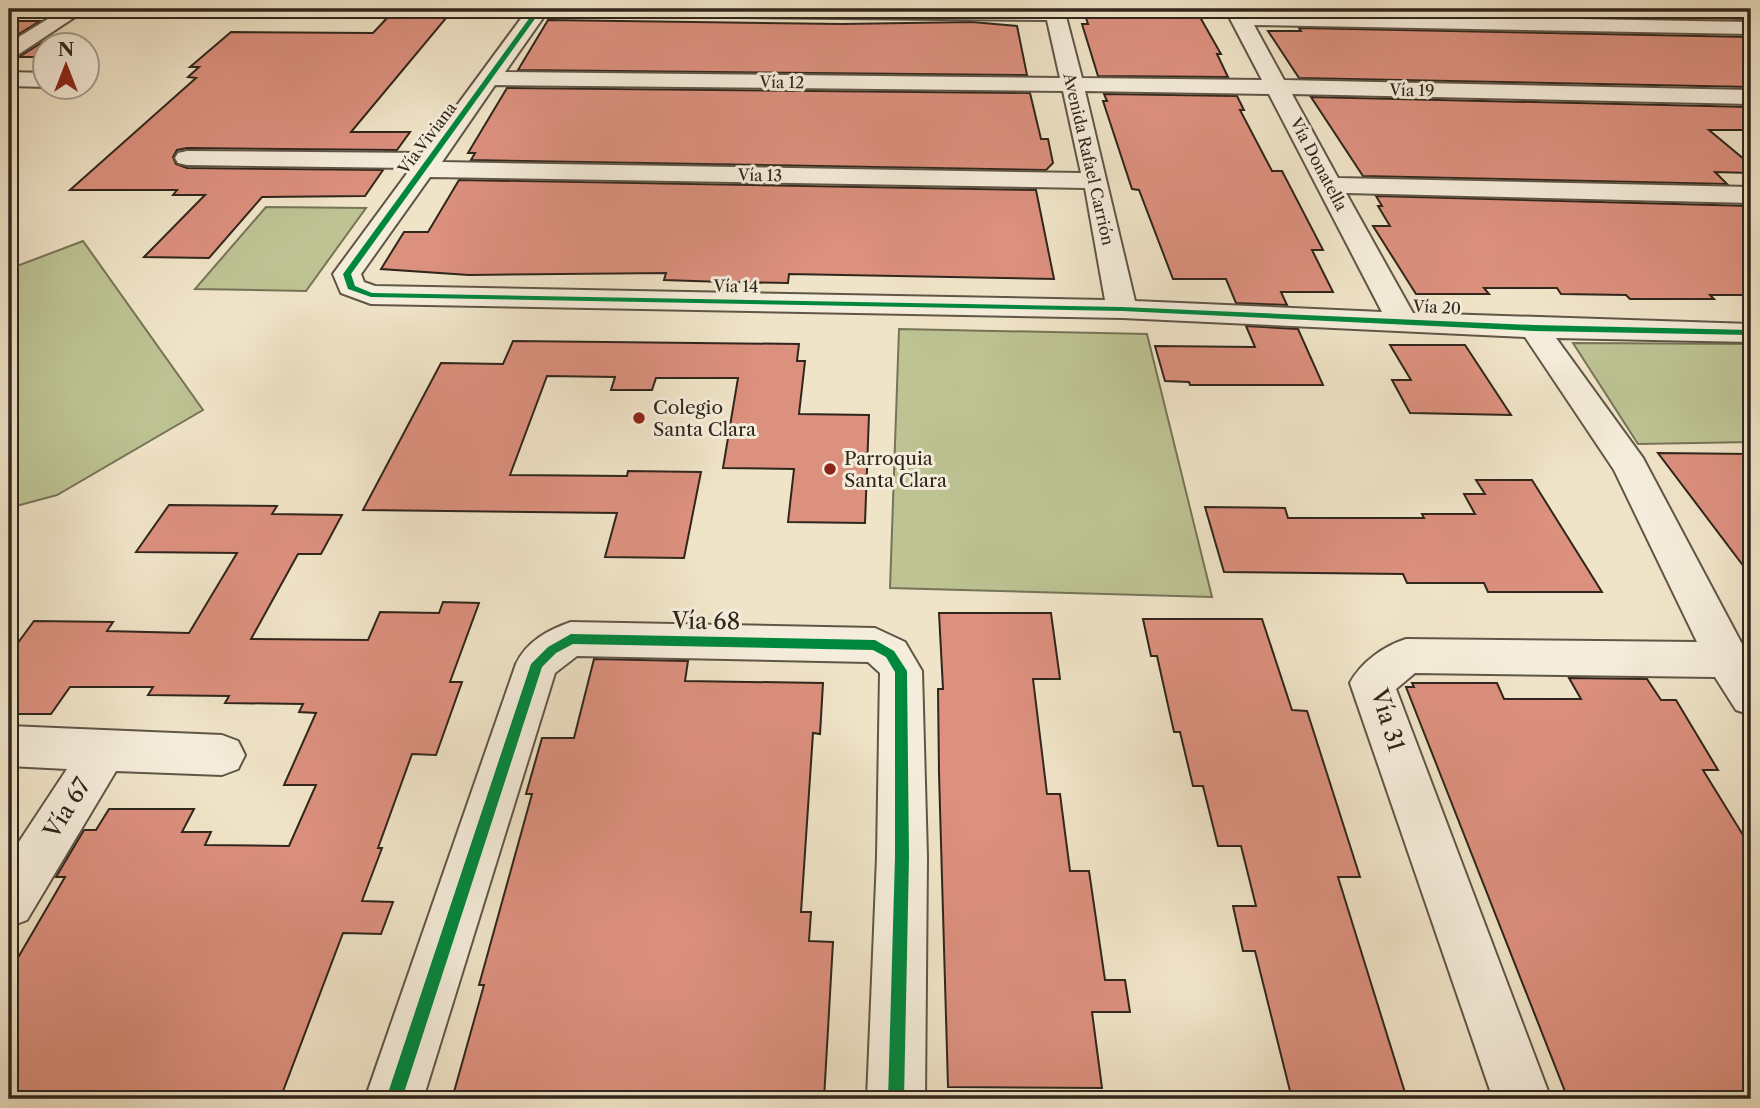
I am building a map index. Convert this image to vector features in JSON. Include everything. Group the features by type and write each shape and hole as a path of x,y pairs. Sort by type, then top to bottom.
{"street":[{"path":"9,52 77,9"},
{"path":"539,9 1055,11"},
{"name":"Vía Viviana","path":"351,287 347,274 539,9"},
{"name":"Avenida Rafael Carrión","path":"1055,11 1096,181 1122,309"},
{"path":"1238,14 1751,28"},
{"name":"Vía Donatella","path":"1238,14 1402,321"},
{"name":"Vía 12","path":"491,78 1073,85"},
{"path":"9,79 32,79"},
{"name":"Vía 19","path":"1073,85 1751,97"},
{"name":"Vía 13","path":"188,157 1096,181"},
{"path":"1330,185 1751,195"},
{"name":"Vía 14","path":"351,287 371,295 1122,309"},
{"name":"Vía 20","path":"1122,309 1534,328 1751,333"},
{"name":"Vía 31","path":"1534,328 1630,467 1739,678"},
{"name":"Vía 68","path":"394,1099 537,664 552,650 571,639 875,645 890,654 901,671 902,857 896,1099"},
{"name":"Vía 31","path":"1522,1099 1372,683 1406,656 1739,678"},
{"name":"Vía 67","path":"9,746 222,755"},
{"name":"Vía 67","path":"9,902 104,750"}],"green space":[{"path":"266,207 366,208 306,291 195,289"},
{"path":"83,241 203,410 57,495 9,508 9,269"},
{"path":"899,329 1147,334 1212,597 890,588"},
{"path":"1573,343 1751,344 1751,442 1638,444"}],"building":[{"path":"1459,9 1751,9 1751,19 1465,14"},
{"path":"1146,10 1196,10 1221,54 1217,54 1228,77 1098,76 1082,24 1088,24 1084,12 1147,12"},
{"path":"388,17 447,17 351,132 410,132 397,150 187,148 177,150 173,157 176,164 187,168 383,170 365,196 262,197 209,258 144,257 205,195 173,195 177,190 70,190 196,78 188,77 199,67 190,67 231,32 373,33"},
{"path":"548,20 842,24 972,22 1017,26 1027,75 518,70"},
{"path":"9,21 40,21 9,40"},
{"path":"1299,28 1751,37 1751,87 1299,78 1268,31 1301,31"},
{"path":"32,49 32,57 19,57"},
{"path":"507,88 1030,93 1041,139 1048,139 1053,163 1046,170 471,160 475,153 468,153"},
{"path":"1104,94 1237,96 1244,110 1240,110 1272,171 1282,171 1323,250 1312,250 1333,292 1281,292 1287,305 1236,303 1226,279 1173,279 1139,190 1132,189 1103,101 1107,101"},
{"path":"1311,97 1751,107 1751,130 1709,130 1751,165 1751,173 1715,172 1727,184 1363,176"},
{"path":"459,180 1036,190 1054,279 789,274 788,283 664,280 666,273 469,275 381,269 404,232 428,232"},
{"path":"1376,196 1751,206 1751,295 1710,295 1714,299 1630,299 1626,295 1561,294 1557,288 1484,288 1489,294 1416,294 1373,226 1390,226 1378,206 1382,206"},
{"path":"1246,326 1298,329 1323,385 1190,385 1189,382 1165,381 1155,346 1255,347"},
{"path":"513,341 799,344 797,361 805,361 799,414 869,415 865,523 788,522 794,469 723,468 738,378 656,378 652,390 611,390 615,377 547,376 510,475 627,476 628,471 701,472 684,558 605,557 617,513 363,510 441,363 503,364"},
{"path":"1390,345 1465,345 1511,415 1410,413 1392,380 1411,380"},
{"path":"1658,453 1751,454 1751,576"},
{"path":"1476,480 1532,480 1602,592 1488,592 1484,583 1407,583 1403,574 1224,572 1205,507 1285,508 1288,518 1424,518 1422,514 1475,514 1464,494 1485,494"},
{"path":"169,505 277,506 272,514 342,515 321,554 298,554 251,639 368,640 380,612 439,613 443,602 479,603 450,682 462,682 436,755 412,754 378,848 382,848 362,901 393,902 381,934 343,933 280,1099 9,1099 9,973 65,877 56,877 84,830 96,830 109,809 194,809 182,832 211,832 205,845 289,846 316,785 284,785 316,713 299,712 303,704 225,703 229,696 148,695 153,687 70,687 51,714 9,714 9,655 34,621 113,622 107,631 189,633 237,553 136,552"},
{"path":"939,613 1051,613 1060,679 1033,679 1047,794 1060,794 1070,871 1089,871 1105,980 1125,980 1130,1012 1092,1012 1102,1088 948,1087 939,773 938,689 943,689"},
{"path":"1143,619 1262,619 1292,710 1307,711 1360,877 1338,877 1407,1099 1292,1099 1255,951 1243,951 1233,906 1256,906 1241,846 1218,846 1203,786 1193,786 1180,732 1174,732 1157,656 1151,656"},
{"path":"594,659 688,661 685,681 823,683 820,734 813,733 801,912 811,912 809,941 833,942 824,1099 452,1099 484,985 479,985 532,794 526,794 542,738 574,738"},
{"path":"1569,678 1647,679 1661,700 1676,700 1718,770 1703,770 1751,848 1751,1099 1568,1099 1406,687 1414,687 1412,683 1497,683 1504,699 1581,699"}],"cycle path":[{"path":"539,9 347,274 351,287 371,295 1122,309 1534,328 1751,333"},
{"path":"394,1099 537,664 552,650 571,639 875,645 890,654 901,671 902,857 896,1099"}],"place":[{"name":"Colegio Santa Clara","path":"639,418"},
{"name":"Parroquia Santa Clara","path":"830,469"}]}
